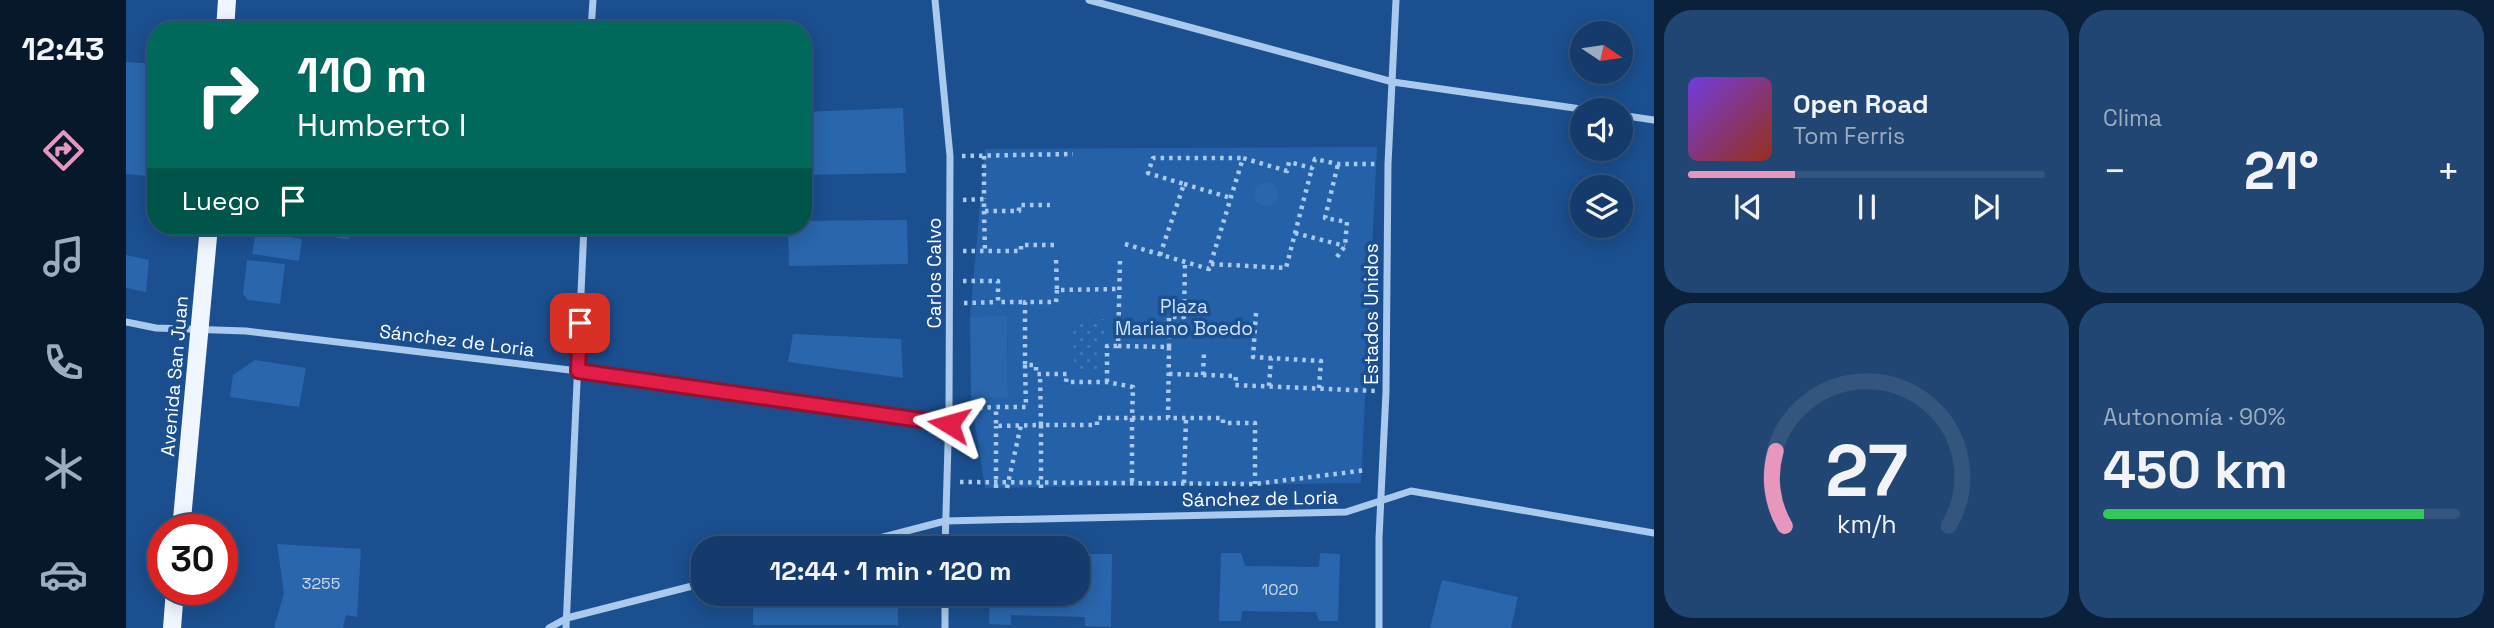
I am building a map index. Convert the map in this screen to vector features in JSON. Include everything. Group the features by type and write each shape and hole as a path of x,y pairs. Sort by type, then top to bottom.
{"main road":[{"path":"226,21 227,0"},
{"name":"Avenida San Juan","path":"183,514 208,235"},
{"path":"172,628 174,605"}],"street":[{"path":"592,21 593,0"},
{"name":"Carlos Calvo","path":"935,0 950,156 949,424 945,536"},
{"path":"1089,0 1393,82 1570,107"},
{"name":"Estados Unidos","path":"1379,628 1386,392 1388,164 1396,0"},
{"path":"1633,117 1654,120"},
{"path":"566,628 584,235"},
{"name":"Sánchez de Loria","path":"126,322 156,328 246,331 578,371 949,424"},
{"name":"Sánchez de Loria","path":"887,536 945,521 1346,512 1411,491 1654,533"},
{"path":"549,628 566,618 691,586"},
{"path":"945,606 945,628"}],"path":[{"path":"950,156 1073,154"},
{"path":"984,156 985,251"},
{"path":"1231,198 1148,173 1153,158 1243,158 1287,171 1289,162 1312,169"},
{"path":"1212,276 1210,267 1243,158"},
{"path":"1125,244 1210,267 1286,268 1315,159 1338,164 1388,164"},
{"path":"1337,257 1345,246 1347,222 1325,218 1338,164"},
{"path":"1160,255 1184,184"},
{"path":"950,200 984,199"},
{"path":"984,211 1019,211 1019,205 1050,205"},
{"path":"1295,233 1345,246"},
{"path":"950,251 1021,251 1021,245 1054,245"},
{"path":"950,303 1056,302 1056,260"},
{"path":"1118,346 1120,261"},
{"path":"1168,418 1169,317 1184,317 1185,262"},
{"path":"950,281 998,281 998,302"},
{"path":"1057,290 1119,289"},
{"path":"949,410 1026,407 1025,302"},
{"path":"1256,313 1253,357 1321,361 1319,388"},
{"path":"1107,382 1107,346 1169,347"},
{"path":"1203,374 1204,353"},
{"path":"1269,386 1271,358"},
{"path":"1025,365 1036,365 1036,374 1066,374 1066,382 1107,382 1133,387 1132,484"},
{"path":"1040,374 1041,486"},
{"path":"1169,374 1236,376 1235,385 1386,392"},
{"path":"996,407 996,486"},
{"path":"996,426 1097,425 1097,418 1223,418 1223,423 1255,423 1255,484"},
{"path":"1184,483 1186,418"},
{"path":"1007,486 1021,425"},
{"path":"946,482 996,486 1255,484 1382,468"}],"green space":[{"name":"Plaza Mariano Boedo","path":"1377,147 1361,483 985,488 971,399 1008,398 1007,317 970,317 985,149"},
{"path":"1107,319 1107,339 1097,340 1097,372 1074,373 1073,320"}],"building":[{"path":"126,62 147,63 147,176 126,174"},
{"path":"903,108 906,173 812,175 812,112"},
{"path":"1266,182 1275,185 1278,194 1275,203 1266,206 1257,203 1254,194 1257,185"},
{"path":"907,220 908,264 789,266 788,235 812,235 812,221"},
{"path":"255,235 302,239 299,261 252,254"},
{"path":"321,235 350,235 349,239"},
{"path":"126,255 149,260 146,292 126,288"},
{"path":"247,260 285,264 280,304 248,300 243,294"},
{"path":"1007,316 1008,398 971,399 970,317"},
{"path":"793,334 901,339 903,378 788,362"},
{"path":"255,360 306,368 299,407 230,397 233,375"},
{"path":"277,544 361,549 357,617 346,615 343,628 274,628 284,593"},
{"path":"1221,553 1241,553 1245,566 1319,567 1320,553 1340,554 1338,621 1319,621 1316,612 1242,611 1241,621 1219,621"},
{"path":"1090,554 1112,554 1111,627 1085,626 1085,617 1011,615 1011,625 989,624 990,606 1090,606"},
{"path":"1442,580 1518,597 1511,628 1430,628"},
{"path":"753,606 898,606 898,625 753,625"}],"route":[{"path":"580,323 578,371 949,424"}]}
